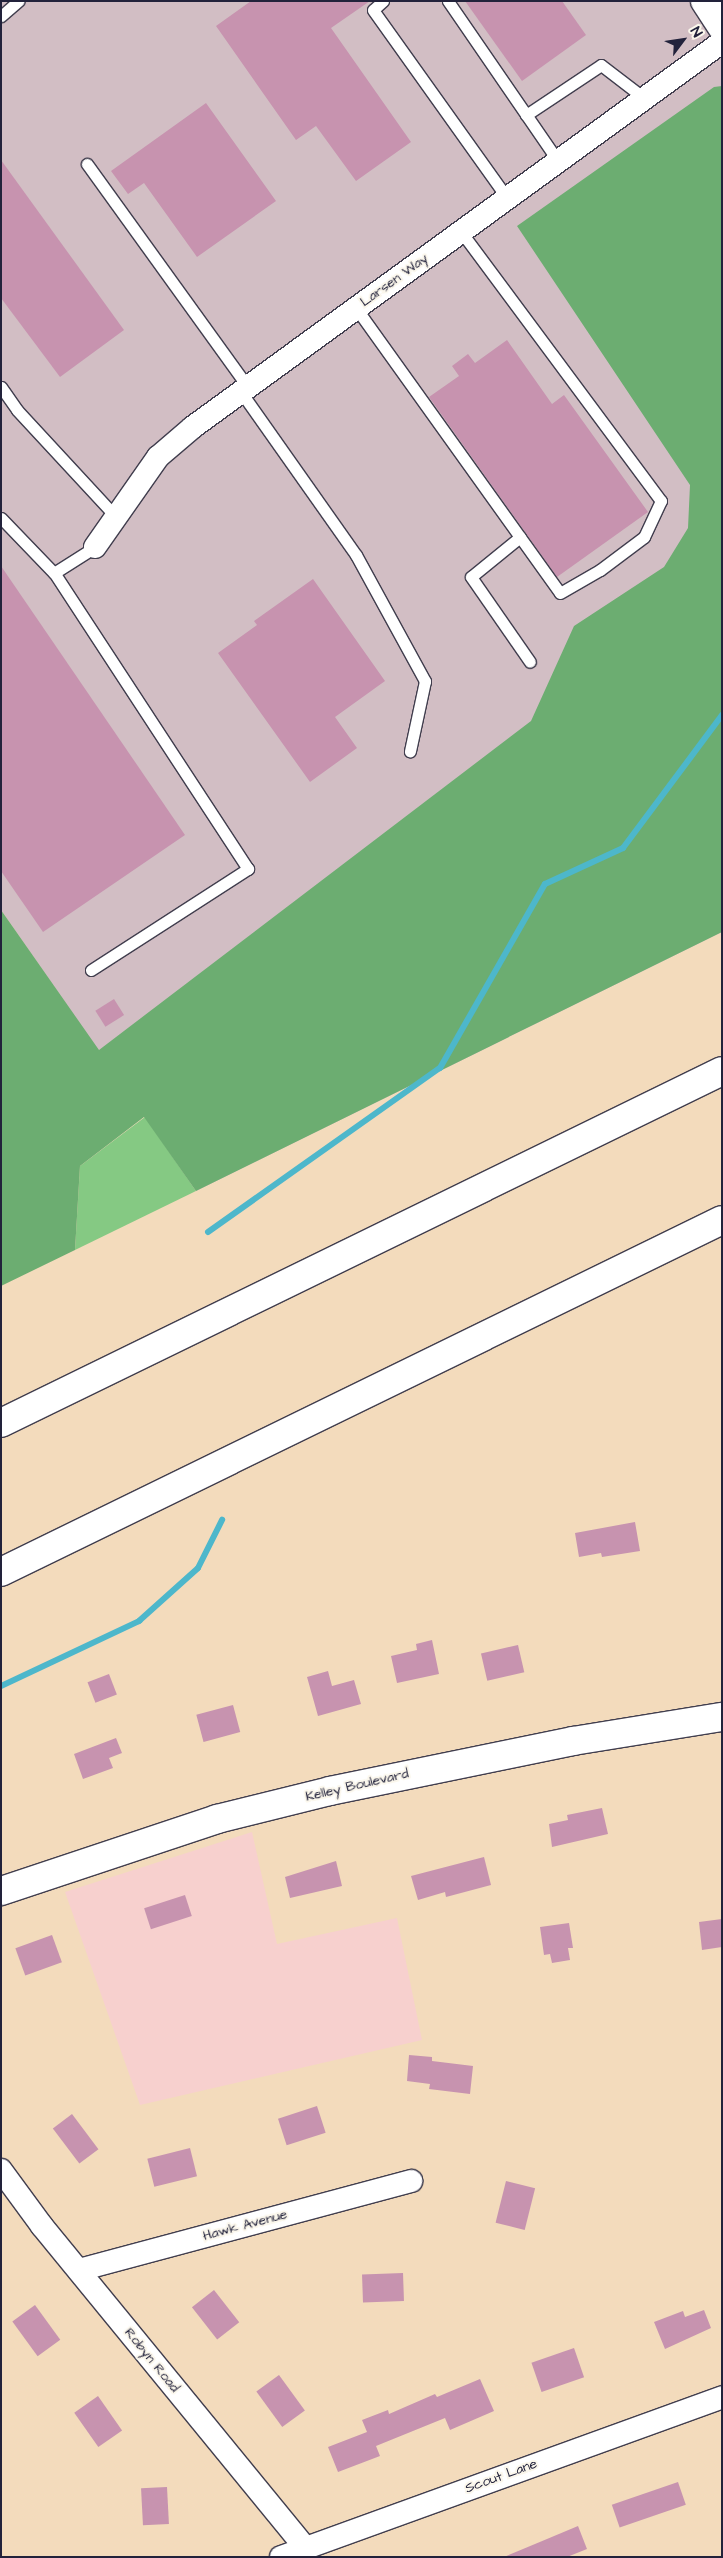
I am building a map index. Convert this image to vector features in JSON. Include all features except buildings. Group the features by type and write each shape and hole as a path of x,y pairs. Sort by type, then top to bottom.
{"main road":[{"path":"705,1 722,27"},
{"path":"1,1423 722,1071"},
{"path":"1,1572 722,1220"},
{"name":"Kelley Boulevard","path":"1,1891 172,1832 330,1791 572,1741 722,1717"}],"street":[{"name":"Larsen Way","path":"95,547 158,458 193,427 722,42"},
{"name":"Robyn Road","path":"1,2170 79,2270 306,2548"},
{"name":"Hawk Avenue","path":"79,2270 412,2181"},
{"name":"Scout Lane","path":"281,2557 722,2398"}],"lane":[{"path":"1,16 18,1"},
{"path":"383,1 373,10 507,198"},
{"path":"448,1 558,161"},
{"path":"526,115 601,65 644,98"},
{"path":"88,164 356,554 425,681 410,751"},
{"path":"356,308 560,593 600,570 644,537 661,501 461,232"},
{"path":"1,387 17,410 116,517"},
{"path":"1,518 54,573 248,869 91,970"},
{"path":"520,537 471,577 530,662"},
{"path":"54,573 95,547"}],"shaded area":[{"path":"1,1 722,1 722,932 196,1191 1,910"},
{"path":"252,1832 277,1944 397,1918 422,2040 140,2105 65,1892"}],"green space":[{"path":"722,86 722,932 196,1191 144,1117 80,1166 75,1250 1,1286 1,910 99,1050 531,721 574,626 664,567 688,528 690,485 517,226 714,87"},
{"path":"145,1117 196,1191 75,1250 80,1166"}],"waterway":[{"path":"208,1232 440,1068 545,884 623,848 722,715"},
{"path":"1,1686 139,1621 198,1568 222,1520"}]}
